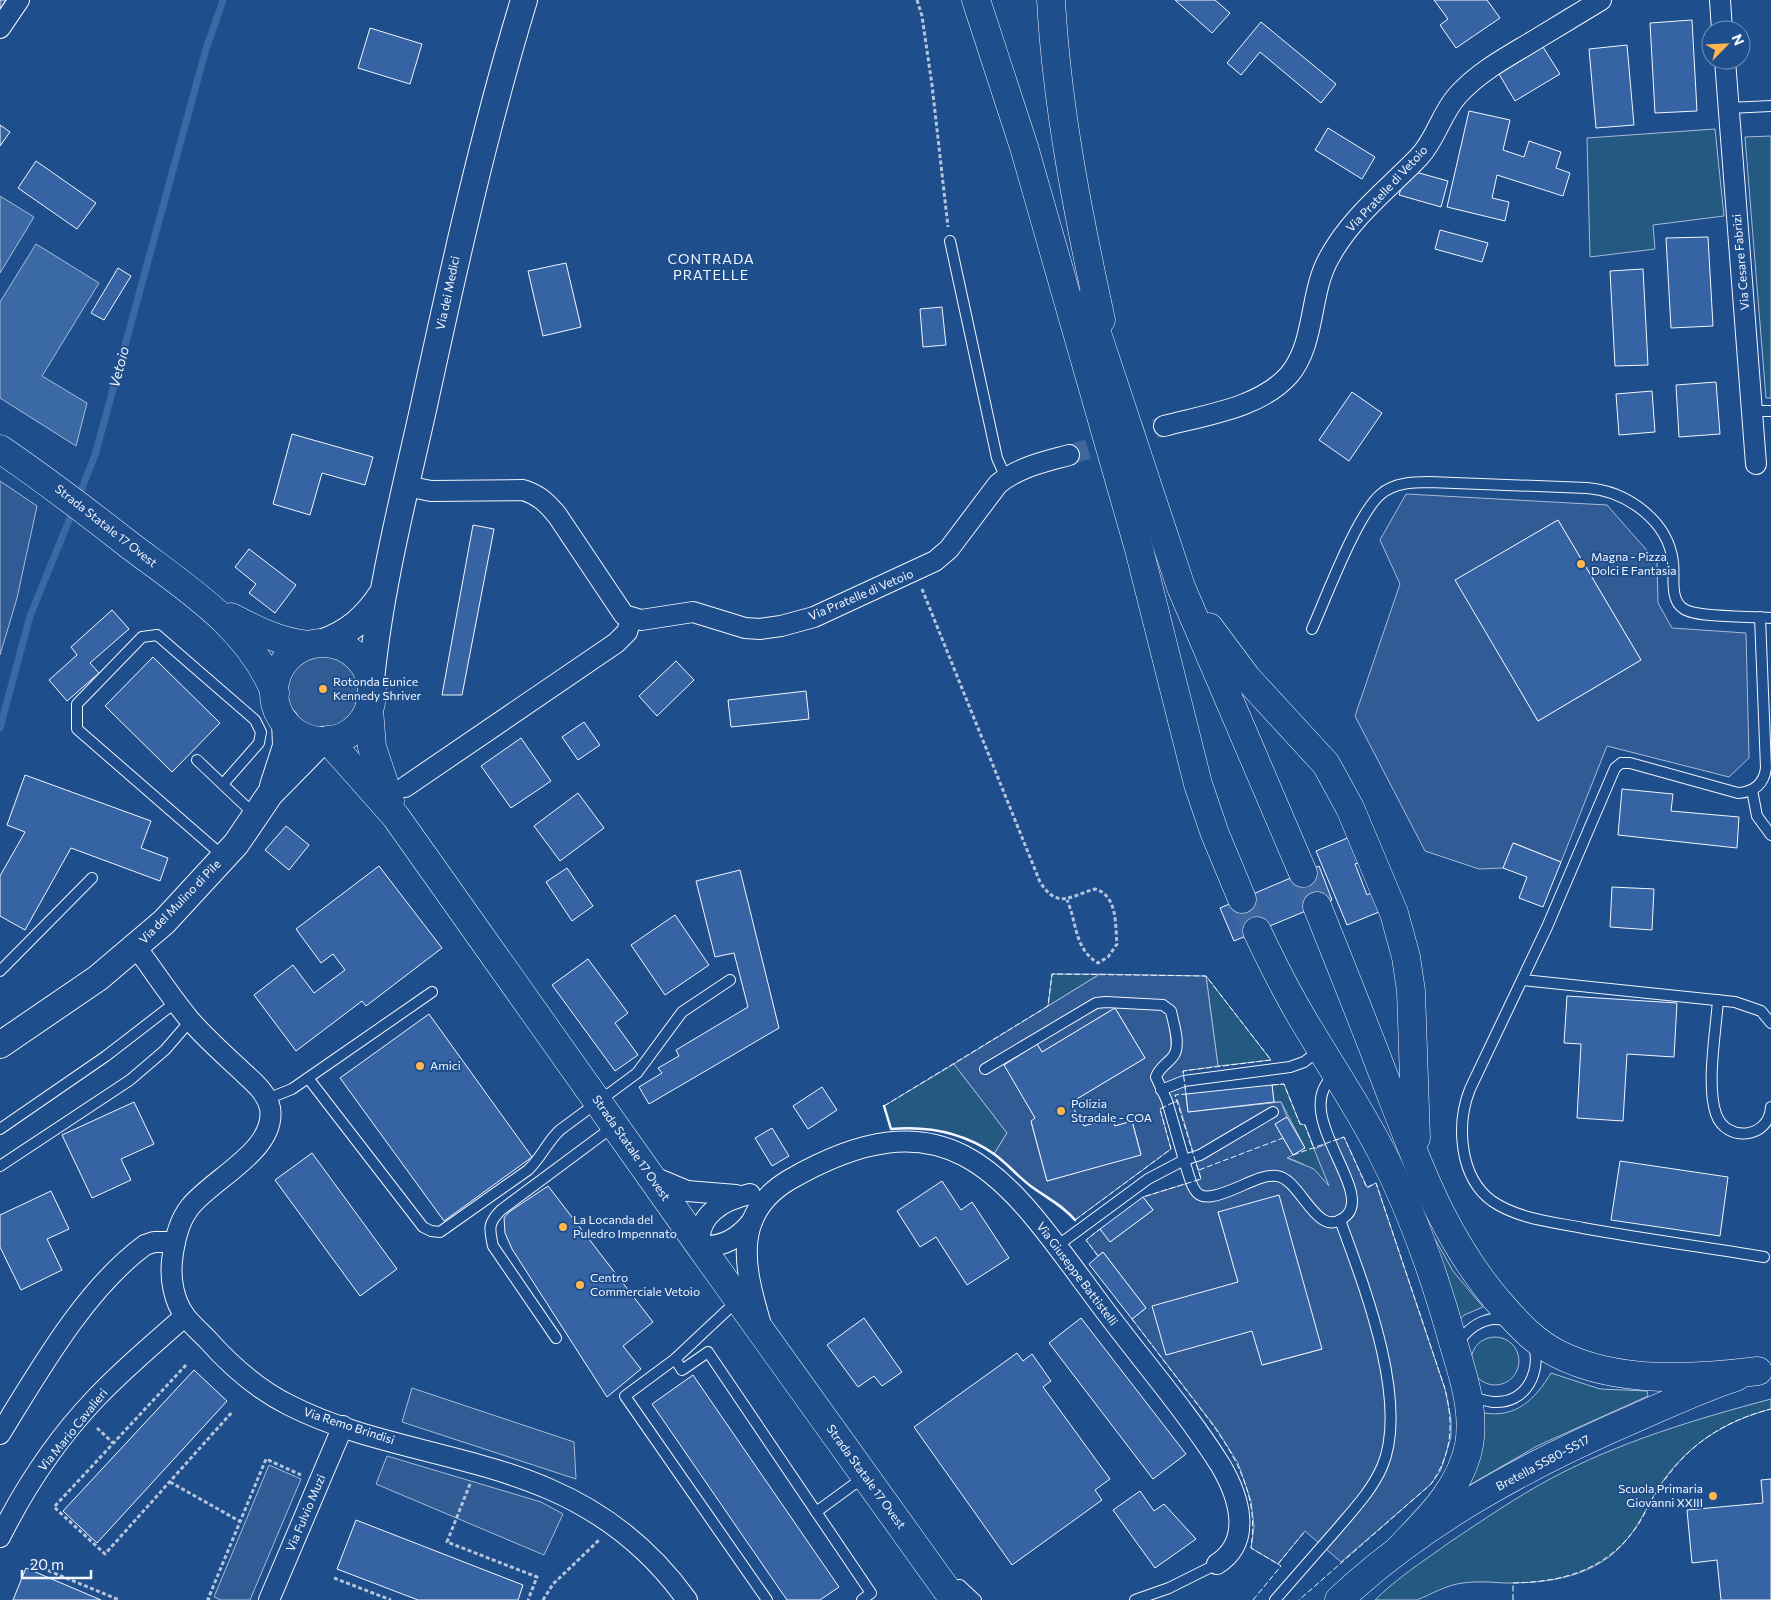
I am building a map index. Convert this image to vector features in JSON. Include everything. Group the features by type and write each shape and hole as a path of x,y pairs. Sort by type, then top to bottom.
{"main road":[{"path":"976,0 1109,408 1166,543 1192,599 1216,638 1257,690 1316,751 1333,775 1350,808 1390,904 1403,943 1410,982 1416,1143 1423,1176"},
{"path":"995,0 1109,408 1144,567 1198,784 1215,834 1242,899"},
{"path":"1051,0 1054,50 1109,408"},
{"name":"Strada Statale 17 Ovest","path":"0,449 54,486 210,606 254,653 275,693"},
{"path":"1166,543 1192,615 1303,873"},
{"name":"Strada Statale 17 Ovest","path":"210,606 265,635 284,641 314,644"},
{"path":"314,644 334,644 352,652 362,662 371,680 372,692 369,709 351,732 326,740 302,735 285,720 278,710 275,693 276,680 284,663 297,650 314,644"},
{"name":"Strada Statale 17 Ovest","path":"369,709 369,727 375,758 396,817"},
{"name":"Strada Statale 17 Ovest","path":"326,740 396,817 949,1594"},
{"path":"1317,906 1440,1216 1464,1257 1488,1291 1523,1330 1542,1345 1570,1360 1611,1372 1686,1376 1765,1369"},
{"path":"1257,931 1297,1009 1381,1151 1401,1193 1422,1246 1455,1347 1465,1388 1471,1430 1461,1471 1450,1491 1398,1550"},
{"name":"Bretella SS80-SS17","path":"1339,1600 1398,1550 1485,1493 1569,1448 1697,1392 1765,1369"}],"street":[{"path":"0,28 19,0"},
{"name":"Via dei Medici","path":"371,680 406,486 465,218 524,0"},
{"name":"Via Pratelle di Vetoio","path":"1164,426 1231,408 1276,387 1289,374 1299,358 1328,259 1361,213 1421,155 1431,141 1441,118 1457,96 1496,63 1601,0"},
{"path":"1720,0 1721,20"},
{"name":"Via Cesare Fabrizi","path":"1726,70 1762,411 1756,464"},
{"name":"Via Pratelle di Vetoio","path":"632,619 647,620 693,612 745,628 782,626 814,617 916,572 935,561 949,549 998,484 1028,467 1069,455"},
{"path":"406,486 431,491 523,490 536,495 547,503 557,515 618,610 632,619 627,632 616,643 406,787"},
{"name":"Via dei Medici","path":"314,644 334,638 357,625 386,589"},
{"name":"Via del Mulino di Pile","path":"270,794 286,746 285,720"},
{"name":"Via del Mulino di Pile","path":"0,1045 98,978 171,915 224,857 270,794 326,740"},
{"path":"136,947 190,1021 258,1086 267,1100"},
{"name":"Via Remo Brindisi","path":"267,1100 270,1120 263,1140 189,1208 174,1242 173,1286 178,1304 185,1316 220,1354 265,1391 296,1408 343,1426 547,1488 589,1509 614,1526 651,1557 687,1600"},
{"name":"Via Giuseppe Battistelli","path":"788,1181 730,1200 709,1214 701,1228 700,1246 713,1246 731,1240 745,1230 768,1195 788,1181 836,1156 878,1143 909,1141 937,1146 967,1156 995,1176 1026,1207 1211,1451 1230,1485 1237,1505 1239,1533 1232,1552 1217,1564"},
{"name":"Via Giuseppe Battistelli","path":"649,1174 687,1191 713,1195 750,1194"},
{"name":"Via Giuseppe Battistelli","path":"753,1219 747,1238 746,1258 750,1284 763,1334"},
{"path":"0,1434 51,1352 104,1284 145,1245 154,1242 174,1242"},
{"name":"Via Mario Cavalieri","path":"0,1537 36,1475 91,1404 185,1316"},
{"name":"Via Fulvio Muzi","path":"269,1600 343,1426"}],"lane":[{"path":"1729,108 1771,106"},
{"path":"950,241 997,458 1006,478"},
{"path":"1312,629 1359,527 1375,500 1390,488 1410,483 1429,482 1594,488 1624,497 1644,510 1667,544 1674,562 1676,598 1681,607 1696,613 1771,618"},
{"path":"1760,617 1766,768 1763,781 1752,790 1732,792 1630,763 1618,765 1612,771 1523,980 1470,1089 1464,1108 1462,1132 1465,1155 1474,1180 1482,1192 1504,1208 1544,1221 1764,1256"},
{"path":"222,784 260,743 261,732 255,720 157,635 142,636 77,704 77,729 224,857"},
{"path":"197,760 255,815"},
{"path":"1752,790 1757,816 1771,835"},
{"path":"0,971 92,878"},
{"path":"308,1078 423,1227 431,1231 446,1229 528,1170 539,1160 550,1140 640,1070 672,1022 682,1012 730,980"},
{"path":"1523,980 1718,1000 1752,1007 1764,1014 1771,1023"},
{"path":"267,1100 283,1094 308,1078 432,992"},
{"path":"1718,1000 1712,1090 1718,1120 1724,1128 1734,1133 1751,1133 1764,1125 1770,1116 1771,1107"},
{"path":"0,1129 106,1056 176,1002"},
{"path":"985,1069 1096,1003 1164,1005 1170,1011 1177,1048 1175,1054 1156,1075 1167,1101 1192,1186 1203,1197 1212,1198 1267,1176 1279,1176 1289,1182 1320,1218 1330,1222 1340,1220 1350,1210 1352,1197 1326,1132 1321,1112 1325,1086 1337,1074"},
{"path":"0,1166 130,1080 165,1050 190,1021"},
{"path":"1161,1090 1184,1081 1285,1068 1304,1062 1321,1050"},
{"path":"1056,1246 1148,1179 1184,1160 1200,1155 1274,1112"},
{"path":"556,1338 493,1246 490,1232 491,1220 501,1210 615,1125"},
{"path":"1275,1600 1363,1498 1382,1467 1389,1444 1391,1418 1380,1345 1356,1264 1340,1220"},
{"path":"739,1300 675,1359 625,1396 767,1600"},
{"path":"1455,1347 1464,1333 1476,1324 1489,1319 1504,1319 1523,1330 1537,1357 1536,1370 1531,1382 1523,1392 1512,1399 1499,1402 1486,1401 1474,1396 1465,1388"},
{"path":"675,1359 682,1370 708,1352 871,1593 862,1600"},
{"path":"816,1512 866,1476"},
{"path":"1136,1600 1169,1588 1217,1564"},
{"path":"949,1594 960,1585 976,1600"}],"path":[{"path":"917,0 922,16 950,241"},
{"path":"916,572 1040,882 1052,897 1067,900 1095,889 1109,897 1114,911 1117,944 1108,957 1098,962 1083,950 1078,940 1075,916 1067,900"},
{"path":"186,1365 54,1507 105,1554 234,1412"},
{"path":"210,1600 208,1599 266,1459 319,1483"},
{"path":"476,1465 447,1542 537,1577 528,1600"},
{"path":"170,1482 241,1522"},
{"path":"543,1600 565,1570 614,1526"},
{"path":"30,1562 119,1600"},
{"path":"334,1578 390,1600"}],"shaded area":[{"path":"1715,129 1724,216 1653,225 1655,249 1590,257 1587,138"},
{"path":"1771,136 1771,398 1766,398 1745,137"},
{"path":"0,196 34,217 0,273"},
{"path":"36,244 99,283 42,376 87,403 76,446 0,398 0,302"},
{"path":"0,481 37,506 17,598 0,655"},
{"path":"1406,494 1607,505 1657,562 1658,603 1672,628 1746,633 1749,758 1729,777 1607,746 1561,862 1514,843 1503,868 1479,869 1425,851 1355,716 1400,584 1380,540","holes":["1558,520 1641,660 1538,721 1456,580"]},
{"name":"Rotonda Eunice Kennedy Shriver","path":"340,646 352,652 362,662 372,692 371,703 360,724 340,738 307,737 297,732 278,710 275,699 278,674 292,654"},
{"path":"1052,974 1100,974 1048,1006"},
{"path":"1100,974 1206,976 1218,1066 1183,1071 1188,1112 1281,1102 1287,1117 1275,1124 1293,1155 1287,1158 1314,1169 1329,1186 1314,1149 1344,1137 1367,1187 1376,1183 1445,1389 1451,1419 1451,1437 1441,1470 1431,1484 1341,1562 1305,1531 1278,1564 1251,1548 1254,1527 1251,1501 1238,1463 1216,1428 1132,1319 1146,1308 1103,1252 1098,1256 1086,1240 1100,1229 1110,1242 1153,1210 1143,1197 1201,1179 1178,1101 1160,1109 1171,1149 1075,1220 1062,1206 1031,1187 994,1154 1007,1133 954,1064","holes":["1115,1008 1145,1058 1070,1103 1084,1126 1112,1118 1115,1126 1132,1121 1141,1154 1047,1181 1031,1122 1035,1118 1004,1064 1037,1044 1042,1052","1218,1212 1322,1349 1263,1365"]},
{"path":"1206,976 1271,1060 1218,1066"},
{"path":"954,1064 1007,1133 994,1154 970,1141 944,1132 918,1128 891,1129 884,1106"},
{"path":"1284,1084 1300,1124 1305,1125 1331,1190 1303,1164 1286,1157 1305,1148 1281,1102 1274,1102 1272,1085"},
{"path":"1435,1239 1453,1271 1483,1307 1464,1315 1458,1322 1433,1240"},
{"path":"1495,1337 1504,1339 1512,1344 1517,1352 1519,1361 1517,1370 1512,1378 1504,1383 1495,1385 1486,1383 1478,1378 1473,1370 1471,1361 1473,1352 1478,1344 1486,1339"},
{"path":"1551,1373 1600,1389 1647,1391 1648,1396 1537,1446 1468,1486 1466,1484 1479,1420 1484,1413 1506,1413 1524,1405 1538,1391"},
{"path":"412,1388 574,1442 576,1479 402,1422"},
{"path":"1771,1399 1771,1409 1738,1420 1722,1428 1694,1447 1681,1459 1669,1472 1625,1542 1597,1565 1559,1579 1518,1583 1468,1582 1439,1590 1417,1600 1375,1600 1402,1577 1450,1542 1512,1501 1550,1479 1630,1443"},
{"path":"387,1456 541,1502 563,1514 544,1555 376,1484"},
{"path":"269,1465 301,1479 250,1600 221,1600 214,1597"}],"building":[{"path":"0,0 6,0 0,9"},
{"path":"1175,0 1215,0 1230,13 1212,33"},
{"path":"1434,0 1487,0 1500,18 1456,48 1440,25 1448,19"},
{"path":"1692,20 1697,111 1655,113 1650,23"},
{"path":"1261,22 1336,84 1321,103 1260,52 1241,75 1227,63"},
{"path":"370,28 422,44 410,84 358,68"},
{"path":"1627,45 1634,125 1596,128 1589,49"},
{"path":"1543,47 1560,74 1515,101 1499,74"},
{"path":"1469,111 1510,120 1503,150 1524,157 1529,141 1561,152 1556,168 1570,173 1563,196 1497,175 1492,198 1509,202 1505,221 1447,207"},
{"path":"0,125 10,132 0,146"},
{"path":"1328,128 1375,157 1362,179 1315,150"},
{"path":"36,161 96,203 77,229 18,188"},
{"path":"1412,171 1448,181 1441,207 1399,195 1404,179 1409,181"},
{"path":"1440,230 1488,243 1482,262 1435,249"},
{"path":"1708,237 1713,326 1671,328 1666,238"},
{"path":"566,263 581,327 543,336 528,271"},
{"path":"118,268 131,276 104,320 91,313"},
{"path":"1643,269 1648,365 1615,366 1610,271"},
{"path":"942,307 946,345 923,347 920,309"},
{"path":"1716,382 1720,434 1679,437 1676,385"},
{"path":"1652,391 1655,432 1619,435 1616,394"},
{"path":"1352,392 1382,413 1349,461 1319,440"},
{"path":"292,434 373,457 365,485 322,473 310,515 273,504"},
{"path":"1558,520 1641,660 1538,721 1455,580"},
{"path":"473,525 494,529 462,695 442,695"},
{"path":"249,549 296,585 275,613 249,593 256,584 235,567"},
{"path":"112,610 129,629 90,663 99,673 67,701 49,680 77,655 71,647"},
{"path":"153,657 220,723 172,772 105,706"},
{"path":"676,661 694,680 657,716 639,696"},
{"path":"806,691 809,719 731,727 728,700"},
{"path":"584,722 600,745 578,760 562,737"},
{"path":"521,738 551,781 511,808 481,766"},
{"path":"25,775 151,821 141,848 168,858 160,881 71,848 25,930 0,916 0,876 25,832 7,825"},
{"path":"1622,789 1673,794 1671,811 1739,817 1737,848 1618,835"},
{"path":"578,793 604,828 560,861 534,826"},
{"path":"286,826 309,845 289,870 265,850"},
{"path":"1350,837 1361,862 1355,864 1367,895 1371,893 1379,912 1347,925 1316,851"},
{"path":"1513,843 1561,862 1543,907 1519,898 1527,877 1503,868"},
{"path":"379,866 442,948 366,1006 362,1001 296,1051 254,995 293,965 314,993 345,970 333,954 321,963 296,929"},
{"path":"1319,866 1332,900 1234,941 1220,908"},
{"path":"567,868 593,906 572,921 546,882"},
{"path":"740,870 779,1028 649,1104 639,1087 662,1073 658,1068 679,1056 676,1050 748,1007 734,953 715,957 696,881"},
{"path":"1612,887 1654,889 1652,930 1610,927"},
{"path":"675,915 709,965 665,995 631,945"},
{"path":"588,959 628,1013 615,1023 638,1055 615,1071 552,985"},
{"path":"1567,996 1677,1003 1674,1057 1627,1054 1623,1121 1577,1118 1581,1044 1564,1043"},
{"path":"1115,1008 1145,1058 1070,1103 1084,1126 1112,1118 1115,1126 1132,1121 1141,1155 1047,1181 1031,1121 1035,1118 1004,1065 1037,1044 1042,1052"},
{"path":"429,1014 532,1157 444,1221 340,1078"},
{"path":"1272,1085 1274,1102 1188,1112 1186,1094"},
{"path":"822,1087 837,1110 808,1129 793,1106"},
{"path":"134,1102 154,1144 121,1159 131,1180 92,1198 62,1135"},
{"path":"1287,1117 1305,1148 1293,1155 1275,1124"},
{"path":"772,1128 789,1156 772,1166 755,1138"},
{"path":"312,1153 397,1269 360,1296 275,1180"},
{"path":"1620,1161 1728,1177 1720,1236 1611,1220"},
{"path":"942,1181 961,1210 972,1202 1009,1258 967,1285 936,1237 920,1247 897,1211"},
{"name":"Centro Commerciale Vetoio","path":"548,1186 653,1322 623,1346 641,1369 607,1397 512,1249 505,1233 504,1218 509,1212"},
{"path":"51,1191 69,1229 47,1239 62,1270 21,1290 0,1247 0,1215"},
{"path":"1279,1195 1322,1349 1262,1365 1252,1331 1166,1355 1152,1306 1238,1282 1218,1212"},
{"path":"1143,1197 1153,1210 1110,1242 1100,1229"},
{"path":"1103,1252 1146,1308 1132,1319 1089,1264"},
{"path":"864,1318 902,1372 882,1386 874,1376 858,1387 827,1345"},
{"path":"1081,1318 1186,1454 1153,1479 1049,1343"},
{"path":"1017,1353 1023,1361 1032,1354 1051,1381 1043,1387 1110,1479 1095,1490 1102,1500 1012,1565 914,1427"},
{"path":"194,1370 227,1401 97,1543 63,1511"},
{"path":"693,1375 839,1587 820,1600 787,1600 652,1404"},
{"path":"1771,1479 1771,1600 1721,1600 1717,1560 1692,1563 1687,1510 1763,1503 1761,1480"},
{"path":"1140,1491 1154,1511 1164,1504 1196,1539 1155,1568 1113,1510"},
{"path":"356,1520 523,1585 518,1600 418,1600 337,1569"},
{"path":"26,1568 101,1600 13,1600"}],"waterway":[{"name":"Vetoio","path":"78,498 95,455 206,49 223,0"},
{"name":"Vetoio","path":"0,728 30,616 74,508"}],"tunnel":[{"path":"1069,455 1164,426"},
{"path":"1303,873 1317,906"},
{"path":"1242,899 1257,931"}],"fence":[{"path":"884,1106 1048,1006 1052,974 1206,976 1271,1060 1183,1071 1186,1094 1175,1095 1201,1179 1143,1197"},
{"path":"1272,1085 1284,1084 1300,1124 1305,1125 1314,1149"},
{"path":"1075,1220 1171,1149 1160,1109 1178,1100"},
{"path":"1293,1155 1344,1137 1367,1188 1376,1183 1445,1389 1450,1414 1447,1450 1438,1473 1431,1484 1299,1600"},
{"path":"1199,1170 1283,1138"},
{"path":"1098,1256 1086,1240 1100,1229"},
{"path":"1132,1319 1216,1429 1237,1465 1251,1504 1253,1525 1251,1548 1278,1564 1305,1531"},
{"path":"1513,1600 1513,1583 1550,1580 1567,1576 1584,1570 1613,1552 1638,1525 1655,1494 1672,1470 1696,1446 1709,1436 1738,1420 1771,1409"},
{"path":"1253,1600 1281,1566 1278,1564"}],"wall":[{"path":"884,1106 891,1129 932,1130 945,1132 970,1141 994,1154 1027,1183 1060,1206 1075,1220"}],"place":[{"name":"Magna - Pizza Dolci E Fantasia","path":"1581,564"},
{"name":"Rotonda Eunice Kennedy Shriver","path":"323,689"},
{"name":"Amici","path":"420,1066"},
{"name":"Polizia Stradale - COA","path":"1061,1111"},
{"name":"La Locanda del Puledro Impennato","path":"563,1227"},
{"name":"Centro Commerciale Vetoio","path":"580,1285"},
{"name":"Scuola Primaria Giovanni XXIII","path":"1713,1496"}],"district":[{"name":"CONTRADA PRATELLE","path":"711,268"}]}
